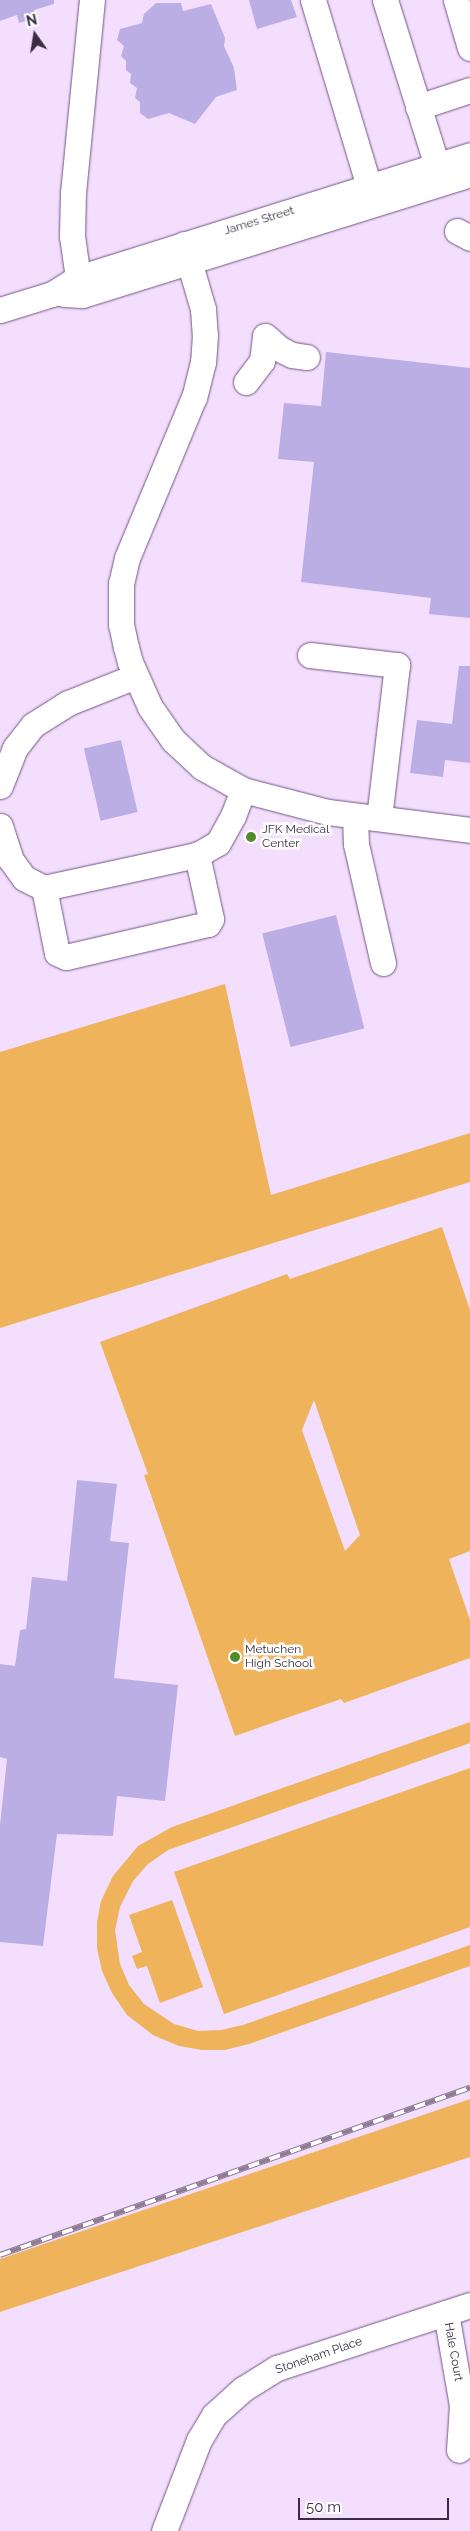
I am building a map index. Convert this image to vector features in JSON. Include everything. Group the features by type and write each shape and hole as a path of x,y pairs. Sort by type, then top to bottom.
{"street":[{"path":"78,278 72,236 73,193 92,0"},
{"path":"313,0 369,186"},
{"path":"385,0 437,166"},
{"path":"456,0 470,48"},
{"path":"418,107 470,90"},
{"name":"James Street","path":"52,294 82,294 369,186 470,155"},
{"name":"James Street","path":"0,310 52,294 78,278 187,253 470,174"},
{"path":"187,253 203,309 205,335 203,362 194,397 129,550 121,583 121,624 130,662 150,706 173,740 202,767 243,790 328,812 470,830"},
{"path":"246,382 262,361 265,336 280,349 292,355 307,358"},
{"path":"310,655 397,665 367,817 356,844 383,963"},
{"path":"0,786 15,748 33,725 68,703 136,676"},
{"path":"0,826 10,860 24,878 44,888 197,855 218,843 233,816 243,790"},
{"path":"44,888 57,953 66,957 208,924 211,919 197,855"},
{"name":"Stoneham Place","path":"164,2531 199,2440 214,2415 243,2389 278,2368 470,2305"},
{"name":"Hale Court","path":"446,2313 462,2406 459,2450"}],"shaded area":[{"path":"225,984 271,1195 470,1133 470,1182 0,1328 0,1052"},
{"path":"442,1227 470,1310 470,1551 449,1559 470,1620 470,1658 344,1703 341,1699 235,1736 144,1475 148,1474 100,1342 287,1274 290,1279","holes":["314,1400 360,1535 345,1551 302,1430"]},
{"path":"470,1722 470,1743 168,1850 148,1864 133,1881 120,1907 115,1930 120,1964 129,1985 144,2004 174,2024 198,2031 221,2030 243,2025 470,1945 470,1966 249,2044 225,2050 202,2050 179,2046 153,2035 127,2015 112,1993 102,1971 97,1948 97,1922 101,1901 113,1876 138,1846 172,1827"},
{"path":"470,1768 470,1927 224,2014 174,1872"},
{"path":"172,1900 203,1987 160,2003 147,1966 137,1969 132,1956 142,1952 129,1915"},
{"path":"470,2099 470,2157 0,2312 0,2259"}],"building":[{"path":"0,0 54,0 54,4 34,10 37,18 19,23 17,15 0,21"},
{"path":"249,0 291,0 297,17 257,29"},
{"path":"156,3 181,3 183,11 211,4 225,38 224,46 234,68 237,90 216,97 195,124 169,113 148,119 140,113 140,102 135,98 137,88 130,83 131,74 126,70 126,61 121,56 124,46 117,40 120,29 142,23 144,14"},
{"path":"326,352 470,368 470,618 429,614 431,598 301,582 314,462 278,459 284,403 321,406"},
{"path":"459,666 470,666 470,763 445,760 443,777 410,773 417,720 452,724"},
{"path":"121,740 138,812 101,821 84,749"},
{"path":"336,915 364,1029 291,1047 262,933"},
{"path":"77,1480 117,1484 110,1541 129,1543 114,1678 178,1685 165,1801 117,1796 113,1836 57,1834 43,1946 0,1942 0,1825 7,1759 0,1757 0,1664 15,1666 20,1630 26,1629 32,1577 67,1581"}],"railway":[{"path":"0,2255 470,2088"}],"place":[{"name":"JFK Medical Center","path":"251,837"},
{"name":"Metuchen High School","path":"235,1657"}]}
